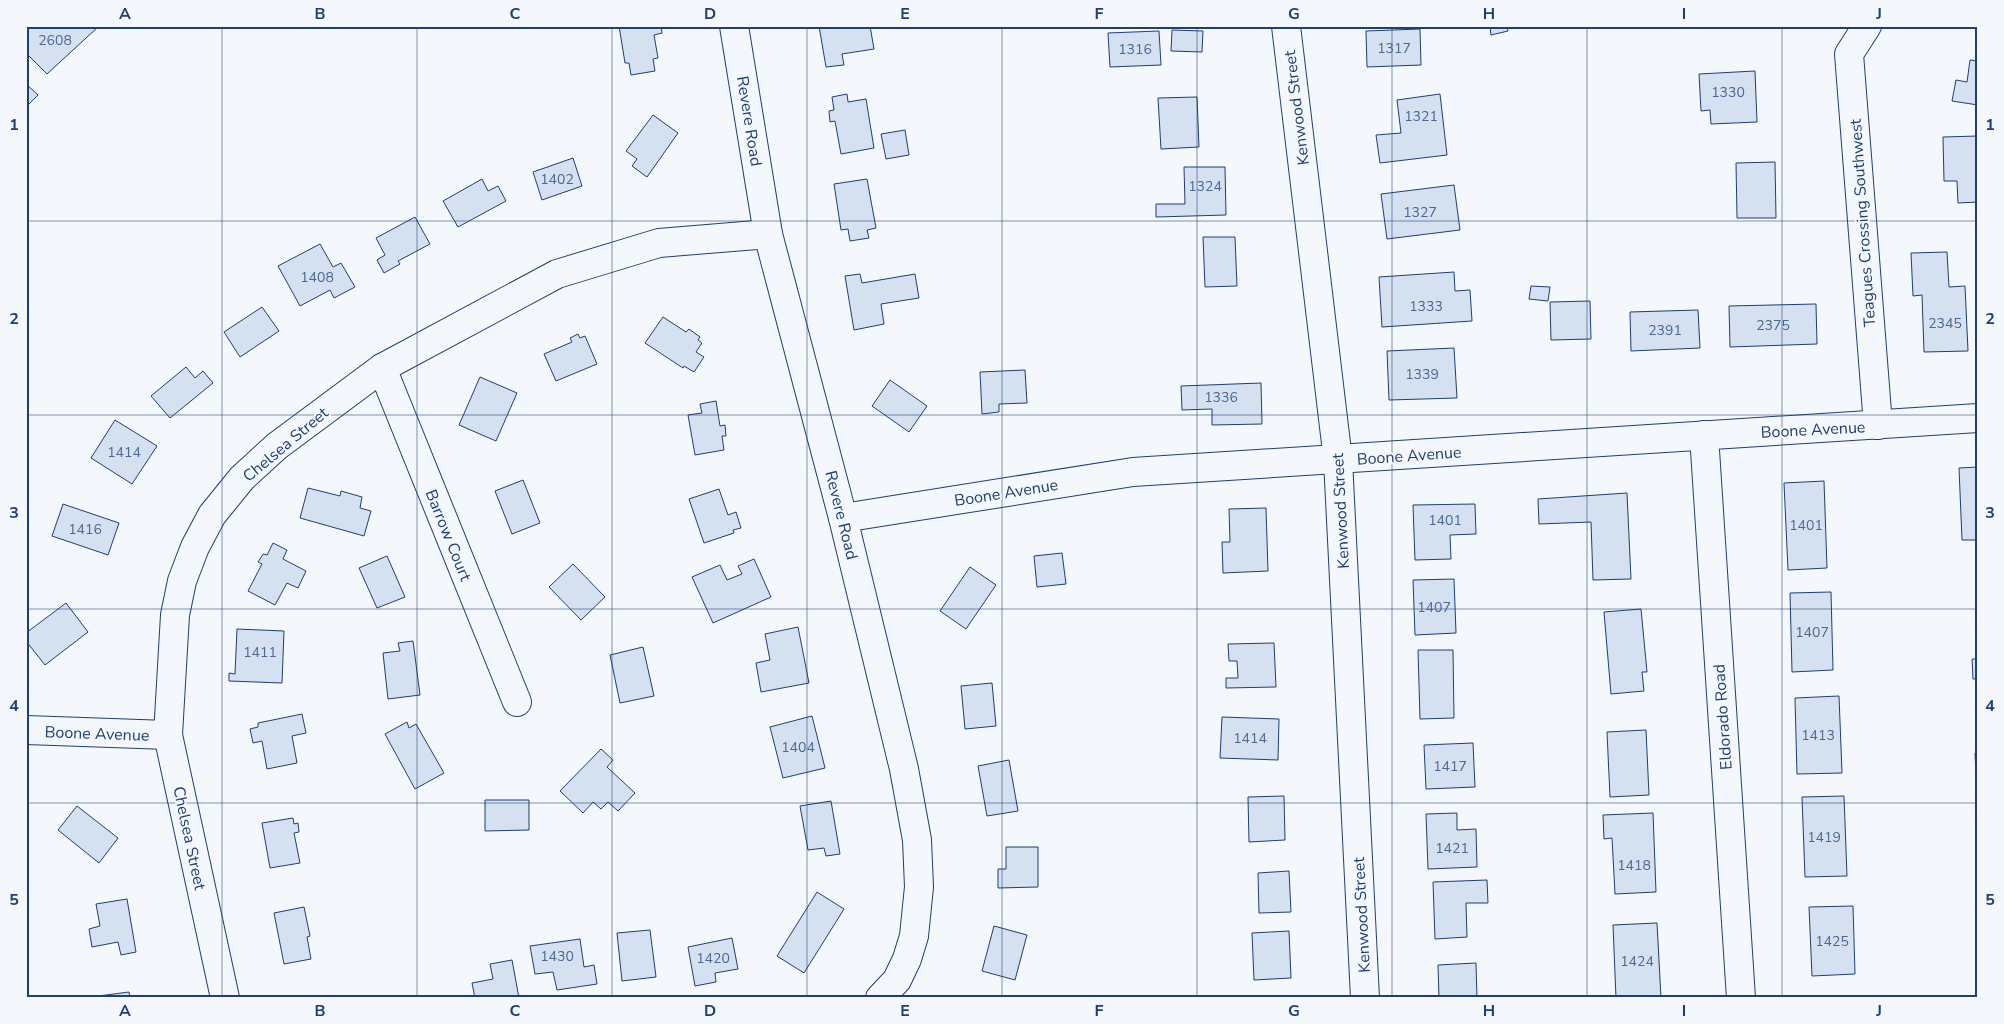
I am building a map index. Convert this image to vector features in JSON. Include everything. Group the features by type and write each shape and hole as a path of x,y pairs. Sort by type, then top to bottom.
{"street":[{"name":"Revere Road","path":"734,26 768,234 843,518 904,769 917,840 919,887 914,936 907,959 897,980 880,998"},
{"name":"Kenwood Street","path":"1286,26 1338,460 1365,998"},
{"name":"Teagues Crossing Southwest","path":"1867,26 1849,54 1878,425"},
{"name":"Chelsea Street","path":"225,998 168,735 175,615 182,581 194,547 212,515 242,478 277,446 382,368 557,274 659,243 768,234"},
{"name":"Barrow Court","path":"382,368 517,702"},
{"name":"Boone Avenue","path":"843,518 1133,472 1978,418"},
{"name":"Eldorado Road","path":"1704,435 1741,998"},
{"name":"Boone Avenue","path":"26,730 168,735"}],"building":[{"path":"26,26 98,27 47,74 26,53"},
{"path":"619,26 661,26 662,33 654,35 658,58 653,59 655,71 631,75 629,63 625,63"},
{"path":"819,26 870,26 874,49 842,54 844,65 826,67"},
{"path":"1490,26 1507,26 1508,31 1491,35"},
{"path":"1648,26 1700,26 1700,27 1648,28"},
{"path":"1420,29 1421,65 1367,67 1366,31"},
{"path":"1172,30 1203,31 1202,52 1171,51"},
{"path":"1159,31 1161,65 1110,67 1108,33"},
{"path":"1970,60 1978,61 1978,105 1952,101 1956,80 1967,82"},
{"path":"1755,71 1757,122 1711,124 1710,110 1701,111 1699,74"},
{"path":"26,84 38,95 26,107"},
{"path":"847,94 848,102 866,99 874,148 841,154 835,121 830,122 829,111 834,110 832,97"},
{"path":"1440,94 1447,155 1380,163 1376,135 1401,133 1397,100"},
{"path":"1197,97 1199,147 1161,149 1158,98"},
{"path":"653,115 678,133 647,177 632,166 637,159 626,151"},
{"path":"905,130 909,155 886,159 881,134"},
{"path":"1978,136 1978,202 1958,203 1957,181 1944,181 1943,137"},
{"path":"573,158 582,186 542,200 533,172"},
{"path":"1775,162 1776,218 1737,218 1736,163"},
{"path":"1184,167 1225,167 1226,215 1156,217 1156,204 1185,204"},
{"path":"482,179 488,191 498,186 506,201 458,227 443,201"},
{"path":"867,179 876,228 867,230 869,238 850,241 848,229 841,230 834,184"},
{"path":"1454,185 1460,230 1387,239 1381,194"},
{"path":"415,217 430,244 398,261 400,264 384,273 377,260 385,255 376,238"},
{"path":"1203,237 1235,237 1237,286 1205,287"},
{"path":"320,244 333,267 341,263 355,287 334,298 330,290 300,306 278,266"},
{"path":"1947,252 1949,287 1965,286 1968,351 1924,352 1922,295 1913,296 1911,253"},
{"path":"1454,272 1455,291 1470,290 1472,321 1382,327 1379,277"},
{"path":"860,274 862,283 915,274 919,298 881,304 884,324 854,330 845,276"},
{"path":"1531,286 1550,287 1548,301 1529,299"},
{"path":"1590,301 1591,339 1551,340 1550,302"},
{"path":"1816,304 1817,344 1730,347 1729,306"},
{"path":"262,307 279,331 240,357 224,332"},
{"path":"1698,310 1700,348 1631,351 1630,312"},
{"path":"663,317 686,332 689,329 700,337 698,340 702,343 696,352 704,357 694,372 684,366 683,368 645,343"},
{"path":"578,334 580,338 585,336 597,364 556,381 544,354 572,342 570,338"},
{"path":"1454,348 1457,398 1389,400 1387,351"},
{"path":"186,367 195,378 203,371 213,383 170,418 151,396"},
{"path":"1025,370 1027,403 999,404 999,412 982,414 980,372"},
{"path":"480,377 517,393 496,441 459,425"},
{"path":"890,380 927,406 909,432 872,406"},
{"path":"1261,383 1262,424 1212,425 1212,409 1182,410 1181,386"},
{"path":"716,401 720,426 725,425 726,436 722,436 724,450 695,455 688,415 702,413 700,404"},
{"path":"115,420 157,446 132,484 91,458"},
{"path":"1978,467 1978,540 1962,540 1959,468"},
{"path":"523,480 540,523 512,534 495,491"},
{"path":"1824,481 1827,568 1788,570 1784,483"},
{"path":"308,488 340,496 341,491 362,497 360,508 371,511 364,536 300,518"},
{"path":"719,489 728,515 736,512 741,528 733,530 734,533 704,543 689,499"},
{"path":"1627,493 1631,579 1593,580 1591,522 1539,524 1538,499"},
{"path":"63,504 119,523 108,555 52,536"},
{"path":"1475,504 1476,534 1450,535 1451,559 1415,560 1413,505"},
{"path":"1266,508 1268,571 1223,573 1222,542 1230,542 1229,509"},
{"path":"273,543 287,550 283,559 306,571 298,588 287,583 275,605 248,591 262,564 258,562 263,554 267,555"},
{"path":"1062,553 1066,584 1037,587 1034,556"},
{"path":"387,556 405,597 377,608 359,568"},
{"path":"754,559 771,597 713,623 692,577 720,565 727,580 742,574 738,566"},
{"path":"573,564 605,597 581,620 549,587"},
{"path":"970,567 996,585 966,629 940,611"},
{"path":"1454,579 1456,633 1415,635 1413,580"},
{"path":"1831,592 1833,670 1792,672 1790,593"},
{"path":"66,603 88,632 45,665 26,641 26,633"},
{"path":"1641,609 1647,672 1642,672 1644,691 1611,694 1604,612"},
{"path":"798,627 809,683 761,692 756,663 770,660 765,634"},
{"path":"237,629 284,631 282,683 229,681 229,673 235,674"},
{"path":"413,641 420,695 388,699 383,653 400,651 398,643"},
{"path":"1274,643 1276,687 1226,688 1226,678 1238,678 1237,661 1229,661 1228,644"},
{"path":"643,647 654,696 620,703 610,655"},
{"path":"1418,650 1453,650 1454,718 1420,719"},
{"path":"1972,659 1978,659 1978,679 1973,679"},
{"path":"992,683 996,726 965,729 961,686"},
{"path":"1839,696 1842,773 1797,774 1795,698"},
{"path":"302,714 306,733 292,736 297,763 267,769 262,741 253,743 250,729 258,727 258,723"},
{"path":"812,716 825,768 783,778 770,727"},
{"path":"1222,717 1279,719 1278,760 1220,758"},
{"path":"407,722 409,728 416,724 444,773 415,789 385,734"},
{"path":"1646,730 1649,795 1610,797 1607,732"},
{"path":"1473,743 1475,787 1426,789 1424,745"},
{"path":"601,749 613,760 607,767 635,793 618,811 608,802 601,809 593,802 583,813 560,791"},
{"path":"1975,753 1978,753 1977,794"},
{"path":"1009,760 1018,811 987,816 978,766"},
{"path":"1284,796 1285,840 1249,842 1248,797"},
{"path":"1844,796 1847,876 1805,877 1802,797"},
{"path":"485,800 529,800 529,830 485,831"},
{"path":"831,801 840,854 826,856 824,848 808,850 800,806"},
{"path":"77,806 118,838 99,863 58,830"},
{"path":"1457,813 1457,830 1476,829 1477,867 1428,869 1426,814"},
{"path":"1653,813 1656,892 1615,894 1612,838 1604,839 1603,815"},
{"path":"293,818 294,824 298,823 299,832 294,833 300,863 270,868 262,823"},
{"path":"1006,847 1038,847 1038,887 998,888 998,869 1006,869"},
{"path":"1289,871 1291,912 1259,913 1258,873"},
{"path":"1487,880 1488,903 1466,903 1467,937 1435,939 1433,882"},
{"path":"817,892 844,909 804,973 777,956"},
{"path":"127,899 136,952 121,955 118,942 92,947 89,929 100,926 96,904"},
{"path":"1853,906 1855,974 1812,976 1809,907"},
{"path":"304,907 310,936 307,937 311,959 284,964 274,913"},
{"path":"1657,923 1661,998 1616,998 1613,925"},
{"path":"994,926 1027,935 1015,980 982,971"},
{"path":"650,930 656,977 622,981 617,933"},
{"path":"1289,931 1291,978 1254,980 1252,933"},
{"path":"732,938 738,969 715,973 716,982 695,986 688,947"},
{"path":"580,939 584,967 594,965 597,984 557,990 553,972 535,974 530,946"},
{"path":"512,960 519,998 475,998 472,983 493,979 490,964"},
{"path":"1476,963 1477,998 1439,998 1438,965"},
{"path":"129,992 130,998 98,998 98,996"}]}
